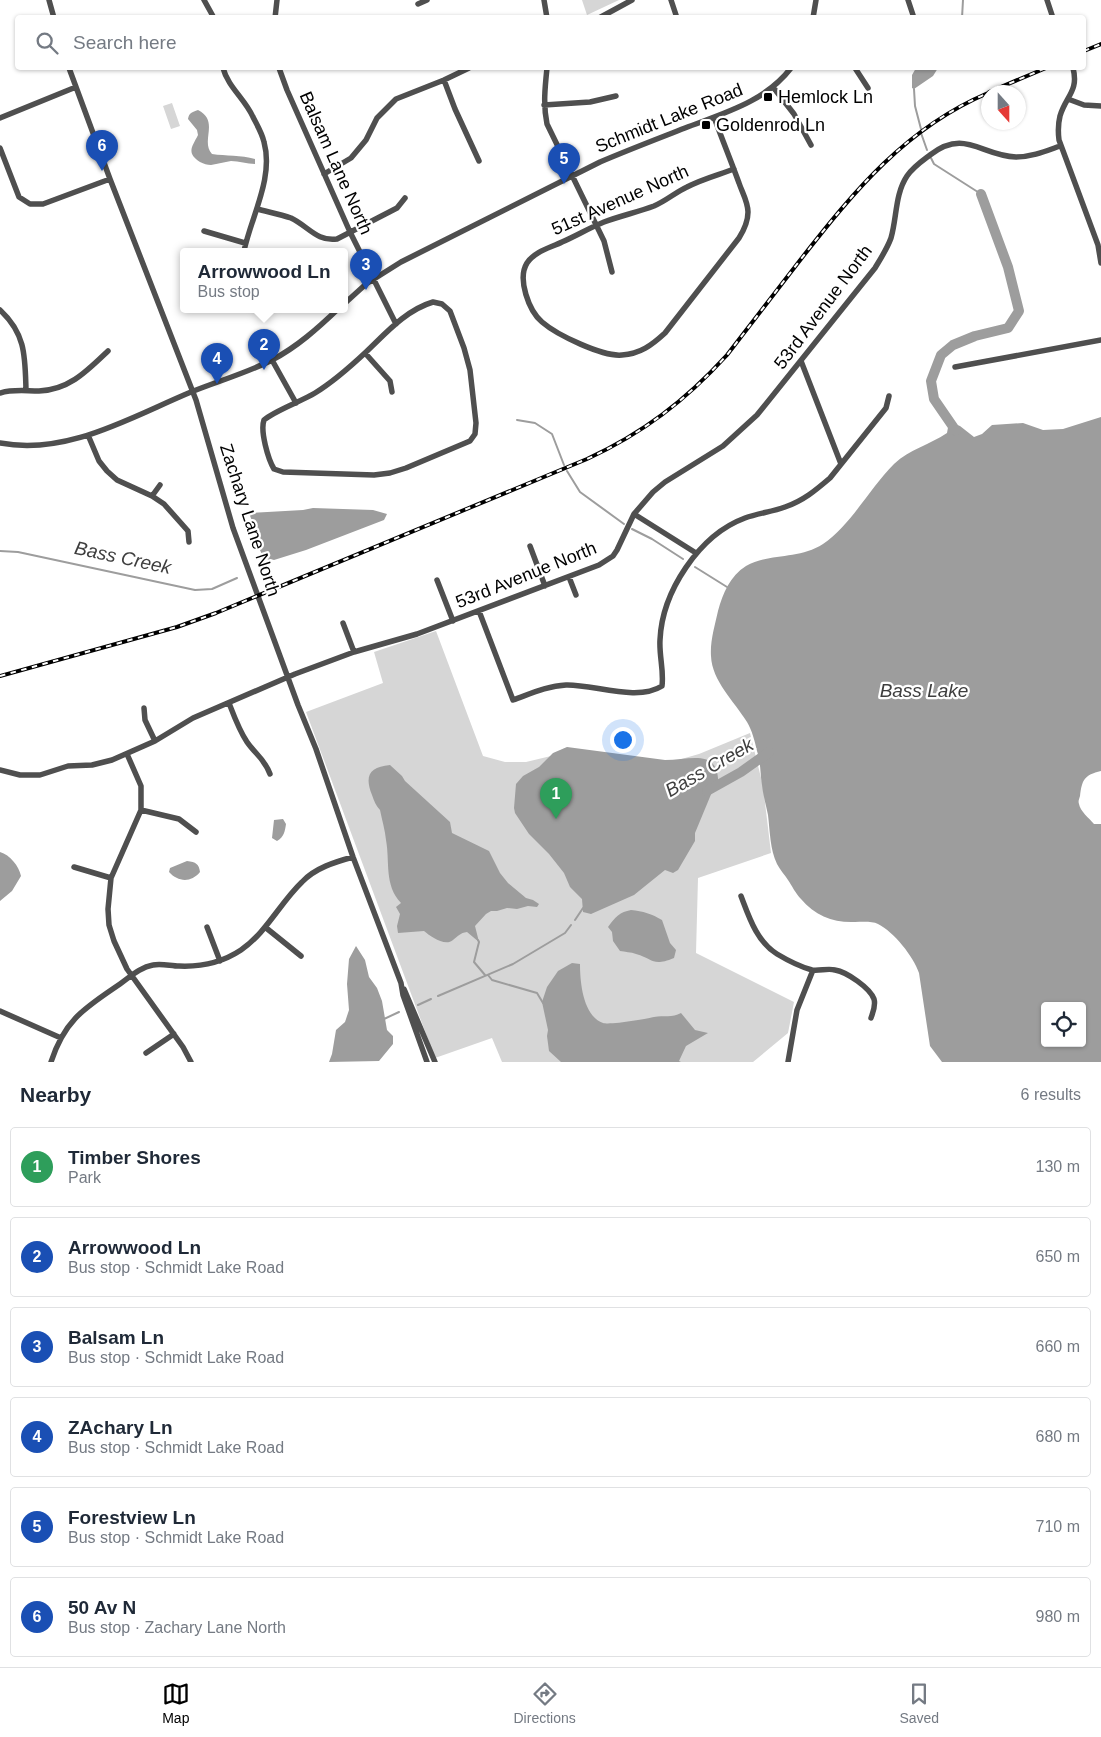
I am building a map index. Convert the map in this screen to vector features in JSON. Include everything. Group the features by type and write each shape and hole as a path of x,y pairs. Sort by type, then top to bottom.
{"street":[{"path":"49,0 53,15"},
{"path":"204,0 212,15"},
{"path":"274,15 277,0"},
{"path":"418,4 427,0"},
{"path":"544,0 546,15"},
{"path":"604,15 632,0"},
{"path":"671,0 676,15"},
{"path":"814,15 816,0"},
{"path":"908,0 913,15"},
{"path":"1047,0 1052,15"},
{"name":"Zachary Lane North","path":"70,70 192,392 233,528 287,677 322,766 353,857 401,983 407,993 435,1062"},
{"path":"225,70 228,81 248,107 264,142 266,155 266,171 257,209 244,248"},
{"name":"Balsam Lane North","path":"280,70 350,232 396,324"},
{"path":"324,174 351,158 366,140 377,118 396,99 465,70"},
{"path":"547,70 544,105 547,124 597,225 604,241 612,272"},
{"name":"Schmidt Lake Road","path":"348,301 373,279 401,262 572,176 629,149 748,103 773,87 789,70"},
{"path":"856,70 868,88"},
{"path":"1073,70 1075,82 1073,90 1060,114 1060,146 1098,245 1101,263"},
{"path":"444,80 479,161"},
{"path":"0,118 76,87"},
{"path":"773,87 794,114 811,145"},
{"path":"544,105 590,102 616,96"},
{"path":"1068,99 1084,105 1101,106"},
{"path":"714,117 734,169"},
{"name":"53rd Avenue North","path":"0,770 20,775 40,775 68,766 104,763 155,741 193,718 287,677 354,652 453,621 599,565 613,556 634,514 653,492 665,482 704,459 741,431 772,398 882,258 891,237 900,188 916,166 937,149 954,143 970,144 1004,155 1016,156 1029,156 1060,146"},
{"path":"0,148 21,199 30,204 43,204 110,179"},
{"name":"51st Avenue North","path":"734,169 747,204 748,220 739,238 665,333 655,342 634,354 608,355 586,347 542,322 535,314 523,282 524,268 536,253 597,225 655,205 693,184 734,169"},
{"path":"257,209 292,218 320,238 331,240 397,208 405,198"},
{"path":"204,231 245,243"},
{"path":"437,302 450,310 464,348 470,370 476,423 475,434 470,441 464,444 406,468 374,475 278,471 274,469 270,462 262,425 268,417 296,403 337,377 396,324 427,304 437,302"},
{"path":"0,310 14,326 23,346 26,390"},
{"path":"0,442 27,446 48,445 88,435 272,360 303,340 333,313"},
{"path":"956,367 1101,340"},
{"path":"0,393 47,390 70,383 89,370 108,351"},
{"path":"365,353 390,381 392,392"},
{"path":"272,360 296,403"},
{"path":"801,361 841,464"},
{"path":"479,611 513,700 544,689 565,685 628,692 656,690 662,686 660,638 664,616 684,570 696,553 719,531 733,523 746,517 785,507 809,495 830,478 886,408 889,396"},
{"path":"88,435 99,462 107,471 117,480 152,496 164,504 188,531 189,542"},
{"path":"152,496 160,485"},
{"path":"634,514 696,553"},
{"path":"530,546 545,586"},
{"path":"568,577 576,595"},
{"path":"437,580 453,621"},
{"path":"343,623 354,652"},
{"path":"229,703 243,736 265,762 270,774"},
{"path":"144,708 145,720 155,741"},
{"path":"127,754 140,786 141,810 111,878 108,894 109,925 120,955 191,1062"},
{"path":"141,810 179,819 196,832"},
{"path":"51,1062 61,1038 75,1017 132,975 154,965 188,966 220,961 241,950 252,942 298,886 309,876 328,866 353,857"},
{"path":"74,867 111,878"},
{"path":"741,896 753,926 767,946 776,954 813,970 832,969 851,976 870,992 874,1000 875,1009 871,1018"},
{"path":"207,927 220,961"},
{"path":"265,927 300,956"},
{"path":"788,1062 797,1010 813,970"},
{"name":"Zachary Lane North","path":"401,983 403,995 427,1062"},
{"path":"0,1011 61,1038"},
{"path":"146,1053 174,1034"}],"shaded area":[{"path":"582,0 619,0 587,15"},
{"path":"172,103 180,126 171,129 163,106"},
{"path":"436,631 483,756 505,762 526,762 551,756 565,748 657,760 678,760 699,754 750,733 763,786 771,853 698,878 696,953 794,1002 788,1033 753,1062 502,1062 492,1038 435,1058 306,712 383,683 374,652"}],"water":[{"path":"915,70 937,70 933,76 914,89 912,88 912,75"},
{"path":"198,110 208,120 208,143 212,154 255,159 255,164 231,161 210,165 201,163 196,159 193,156 192,150 198,135 197,130 188,119 191,113"},
{"name":"Bass Lake","path":"1101,417 1101,771 1087,776 1083,782 1079,802 1083,812 1094,824 1101,824 1101,1062 942,1062 930,1046 919,973 902,945 876,923 832,920 812,910 799,897 777,864 772,846 759,760 754,740 747,722 715,674 712,665 711,645 722,598 731,580 740,570 764,559 793,555 823,544 851,517 894,464 906,455 947,433 949,422 960,426 974,437 982,434 992,425 1023,423 1043,430 1063,429"},
{"path":"313,508 373,510 387,514 384,520 306,550 274,560 263,557 249,513"},
{"path":"567,747 665,760 703,759 710,761 715,766 718,775 718,788 712,792 695,833 695,841 678,870 673,873 665,870 634,895 591,914 583,912 582,899 570,887 564,873 549,854 529,834 515,813 514,808 516,784 523,776 539,767 553,753"},
{"path":"390,765 450,822 452,833 489,851 500,873 508,883 526,898 539,904 537,907 507,908 491,911 486,914 475,926 479,942 467,932 450,942 442,942 424,931 398,933 397,926 400,914 396,907 401,903 392,889 380,810 376,805 369,782 370,773 373,770"},
{"path":"283,819 286,824 285,831 277,841 272,838 274,820"},
{"path":"0,852 13,861 21,876 12,891 0,901"},
{"path":"187,861 195,863 199,867 200,872 193,878 185,880 176,878 169,872 170,868"},
{"path":"631,910 647,913 662,920 670,943 676,950 674,958 657,962 634,953 620,951 613,941 612,932 608,927 618,916"},
{"path":"356,946 365,960 369,977 377,988 382,1001 387,1030 393,1036 393,1044 379,1061 329,1062 336,1030 345,1022 349,1010 347,984 349,959"},
{"path":"572,963 580,964 582,989 587,1006 596,1019 603,1023 628,1022 681,1013 695,1030 708,1033 686,1046 679,1061 681,1062 561,1062 549,1051 548,1030 542,1002 547,987 558,971"}],"waterway":[{"path":"962,15 963,0"},
{"path":"914,89 915,106 921,129"},
{"path":"921,133 927,150"},
{"path":"931,158 934,164 981,194"},
{"path":"956,431 934,399 931,381 941,355 953,345 975,336 1008,328 1019,311 1008,267 981,194"},
{"name":"Bass Creek","path":"517,420 535,423 552,434 564,465"},
{"name":"Bass Creek","path":"567,471 580,492 624,524"},
{"name":"Bass Creek","path":"632,529 652,539 683,559"},
{"name":"Bass Creek","path":"0,551 18,552 195,590 212,589 237,578"},
{"name":"Bass Creek","path":"264,568 269,559"},
{"name":"Bass Creek","path":"695,567 727,587"},
{"name":"Bass Creek","path":"707,791 741,772 769,752"},
{"name":"Bass Creek","path":"575,920 583,908"},
{"name":"Bass Creek","path":"438,996 513,964 565,933 571,925"},
{"path":"478,940 474,962 485,975"},
{"path":"488,975 492,980 537,993 543,1003"},
{"name":"Bass Creek","path":"418,1005 431,999"},
{"name":"Bass Creek","path":"384,1019 399,1012"}],"railway":[{"path":"1086,50 1101,44"},
{"path":"1006,85 1041,70"},
{"path":"0,676 177,627 216,613 587,459 627,438 679,401 727,355 821,233 862,185 884,163 932,124 959,107 981,96"}],"place":[{"name":"Hemlock Ln","path":"768,97"},
{"name":"Goldenrod Ln","path":"706,125"},
{"name":"50 Av N","path":"102,171"},
{"name":"Forestview Ln","path":"564,184"},
{"name":"Balsam Ln","path":"366,290"},
{"name":"Arrowwood Ln","path":"264,370"},
{"name":"ZAchary Ln","path":"217,384"},
{"name":"Timber Shores","path":"556,819"}]}
